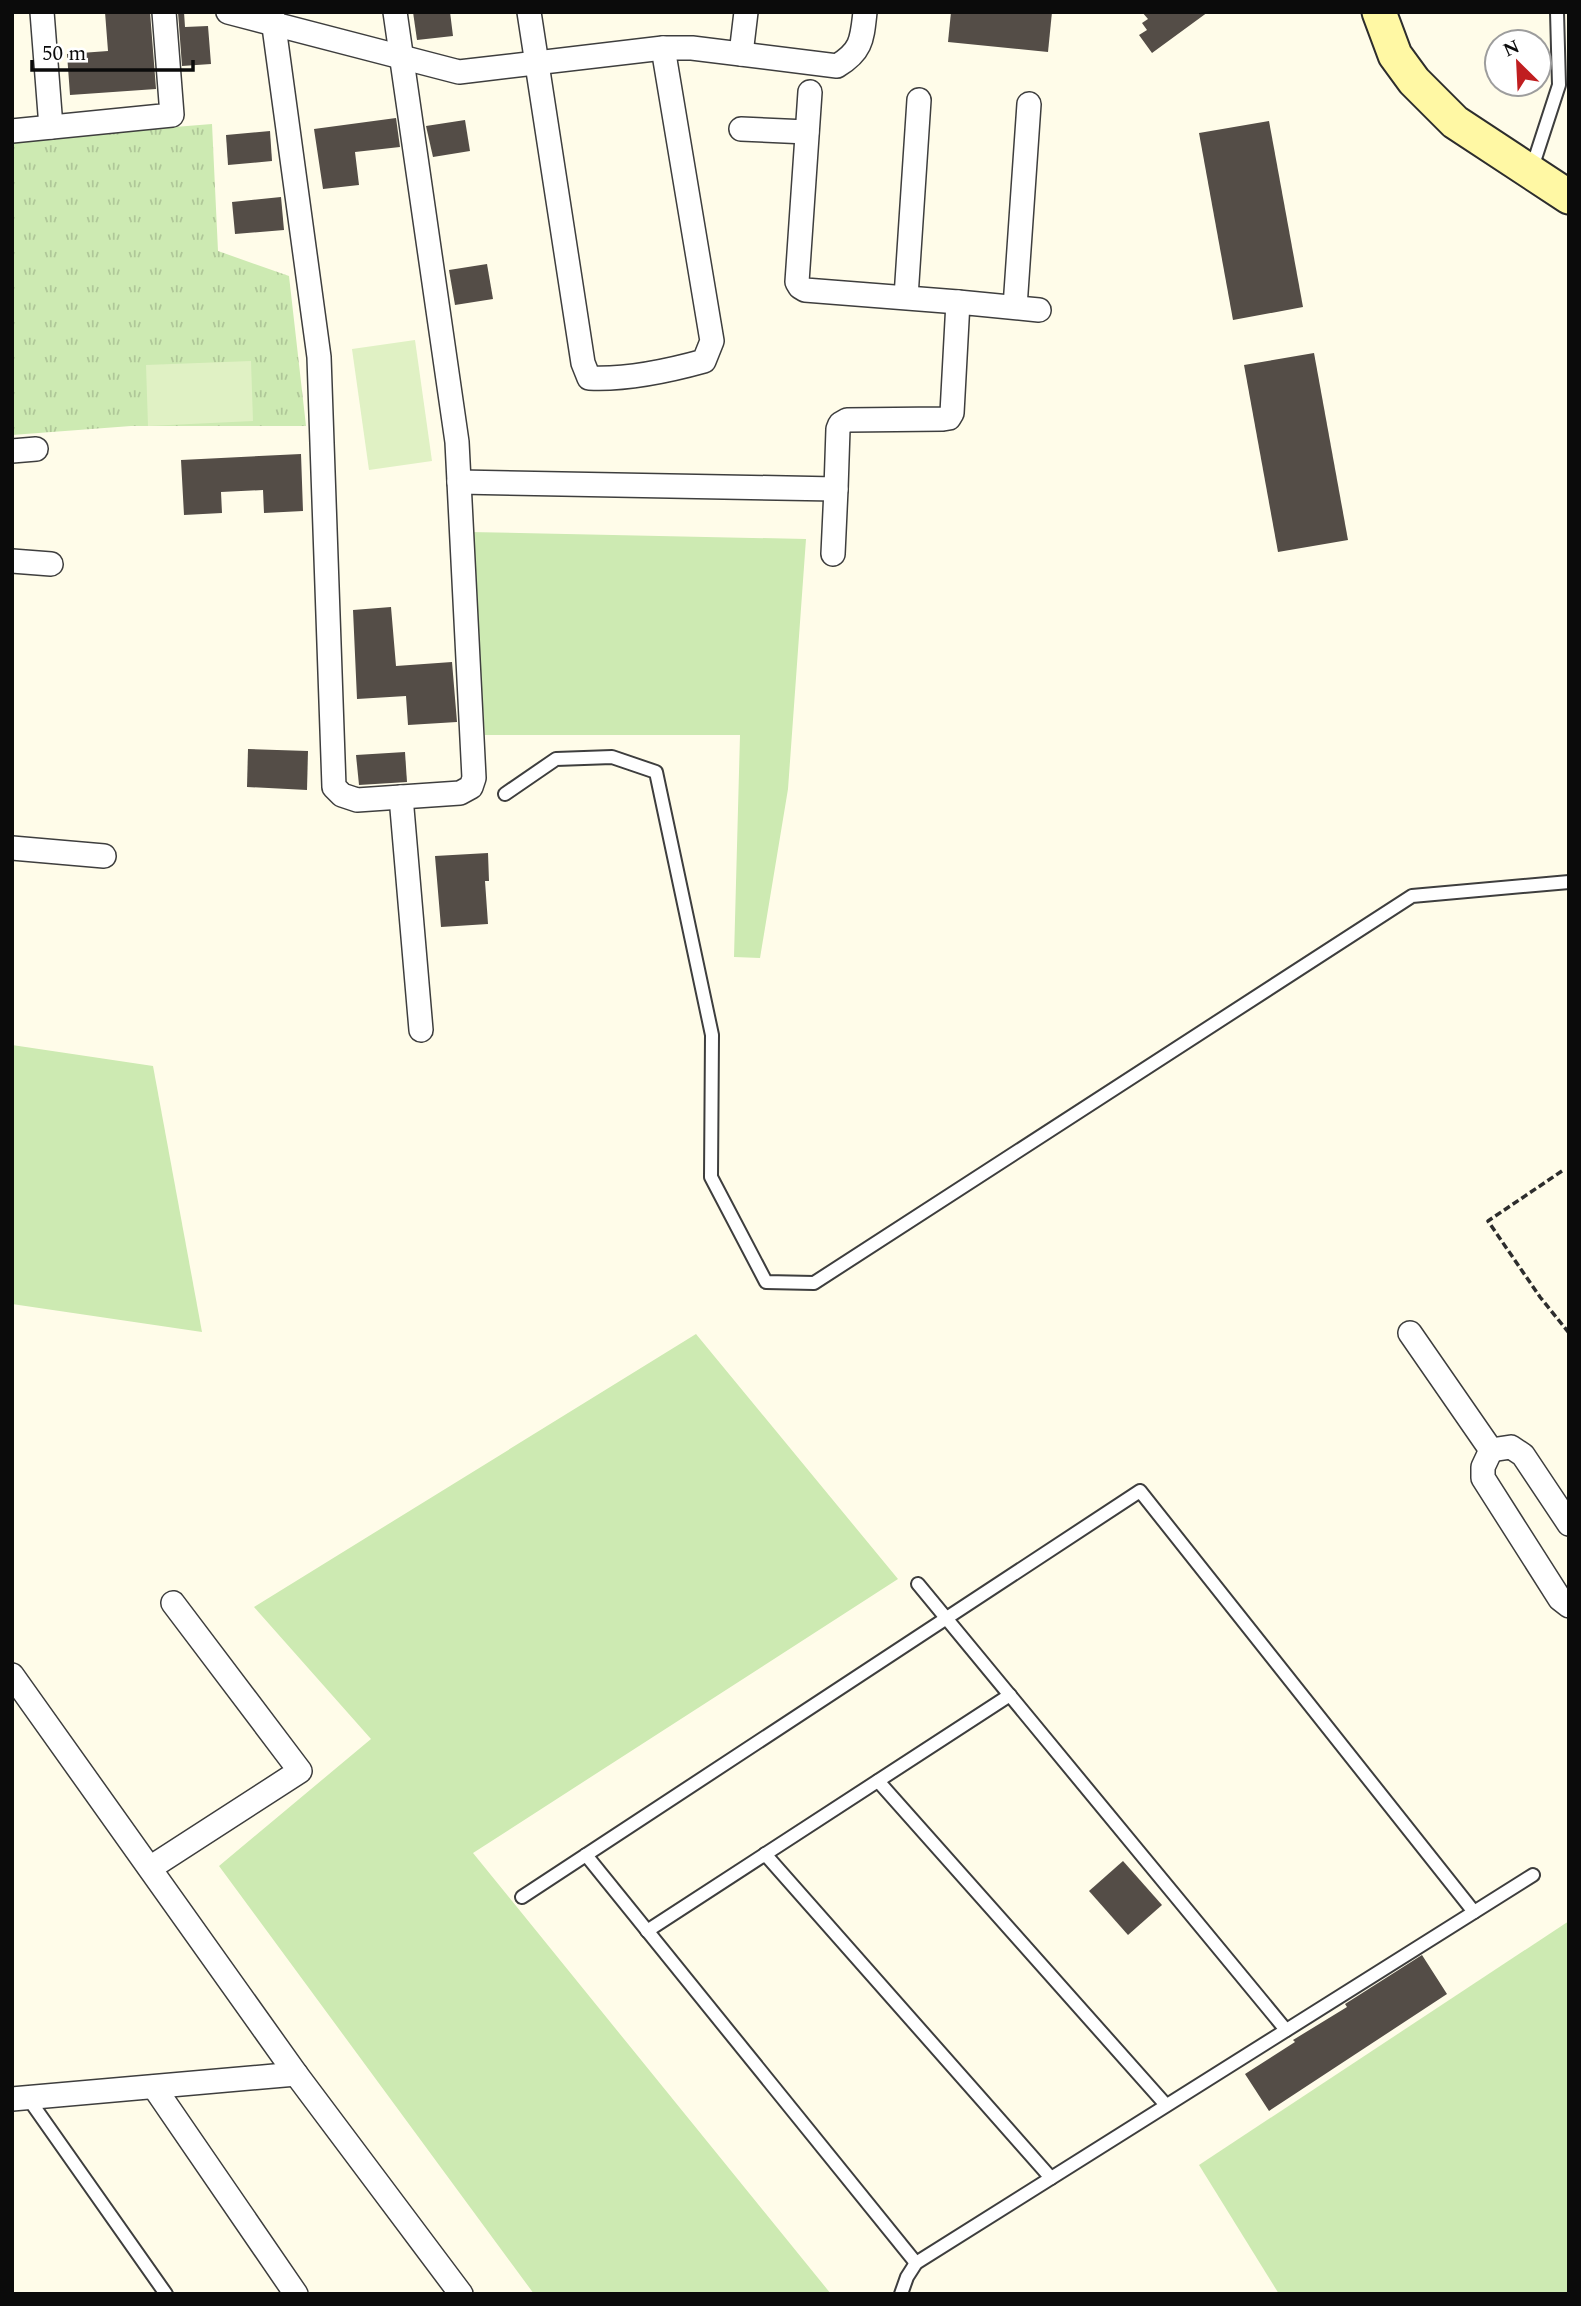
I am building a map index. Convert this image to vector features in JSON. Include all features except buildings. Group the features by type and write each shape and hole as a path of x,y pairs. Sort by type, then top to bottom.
{"main road":[{"path":"1379,12 1395,55 1414,81 1455,122 1569,197"}],"street":[{"path":"42,12 51,127"},
{"path":"12,131 172,115 164,12"},
{"path":"228,12 273,18 459,72 663,48 692,48 837,66 852,57 862,40 865,12"},
{"path":"273,18 319,357 334,787 342,795 357,800 460,793 471,787 474,778 457,442 395,12"},
{"path":"529,12 583,363 589,377 608,379 675,369 704,361 712,341 663,48"},
{"path":"741,54 746,12"},
{"path":"810,92 797,282 800,287 805,290 1039,310"},
{"path":"906,297 919,100"},
{"path":"1015,307 1029,104"},
{"path":"741,129 807,132"},
{"path":"833,554 840,424 847,420 949,418 952,413 958,302"},
{"path":"12,451 36,449"},
{"path":"459,482 836,489"},
{"path":"12,561 51,564"},
{"path":"401,797 421,1030"},
{"path":"12,848 104,856"},
{"path":"1410,1333 1491,1450"},
{"path":"1491,1450 1511,1447 1523,1455 1569,1524"},
{"path":"1491,1450 1483,1467 1483,1478 1560,1599 1569,1606"},
{"path":"150,1868 300,1771 173,1603"},
{"path":"12,1675 296,2074 461,2294"},
{"path":"20,2099 296,2074"},
{"path":"154,2087 296,2294"}],"lane":[{"path":"1530,172 1559,85 1557,12"},
{"path":"505,794 555,760 612,757 656,772 712,1035 712,1177 766,1282 814,1283 1412,895 1569,882"},
{"path":"522,1897 1140,1491 1474,1912"},
{"path":"918,1584 1286,2030"},
{"path":"647,1931 1010,1695"},
{"path":"878,1781 1166,2105"},
{"path":"765,1854 1051,2178"},
{"path":"586,1855 916,2263"},
{"path":"901,2294 916,2263 1533,1875"},
{"path":"20,2099 166,2294"}],"path":[{"path":"1562,1171 1489,1221 1540,1297 1569,1333"}],"green space":[{"path":"212,124 218,251 289,276 306,426 131,426 12,435 12,140"},
{"path":"415,340 432,461 369,470 352,349"},
{"path":"251,361 253,421 148,426 146,365"},
{"path":"469,532 806,539 788,789 760,958 734,957 740,735 485,735"},
{"path":"12,1045 153,1066 202,1332 12,1304"},
{"path":"696,1334 898,1579 473,1853 831,2294 534,2294 219,1866 371,1739 254,1607"},
{"path":"1569,1921 1569,2294 1279,2294 1199,2165"}]}
